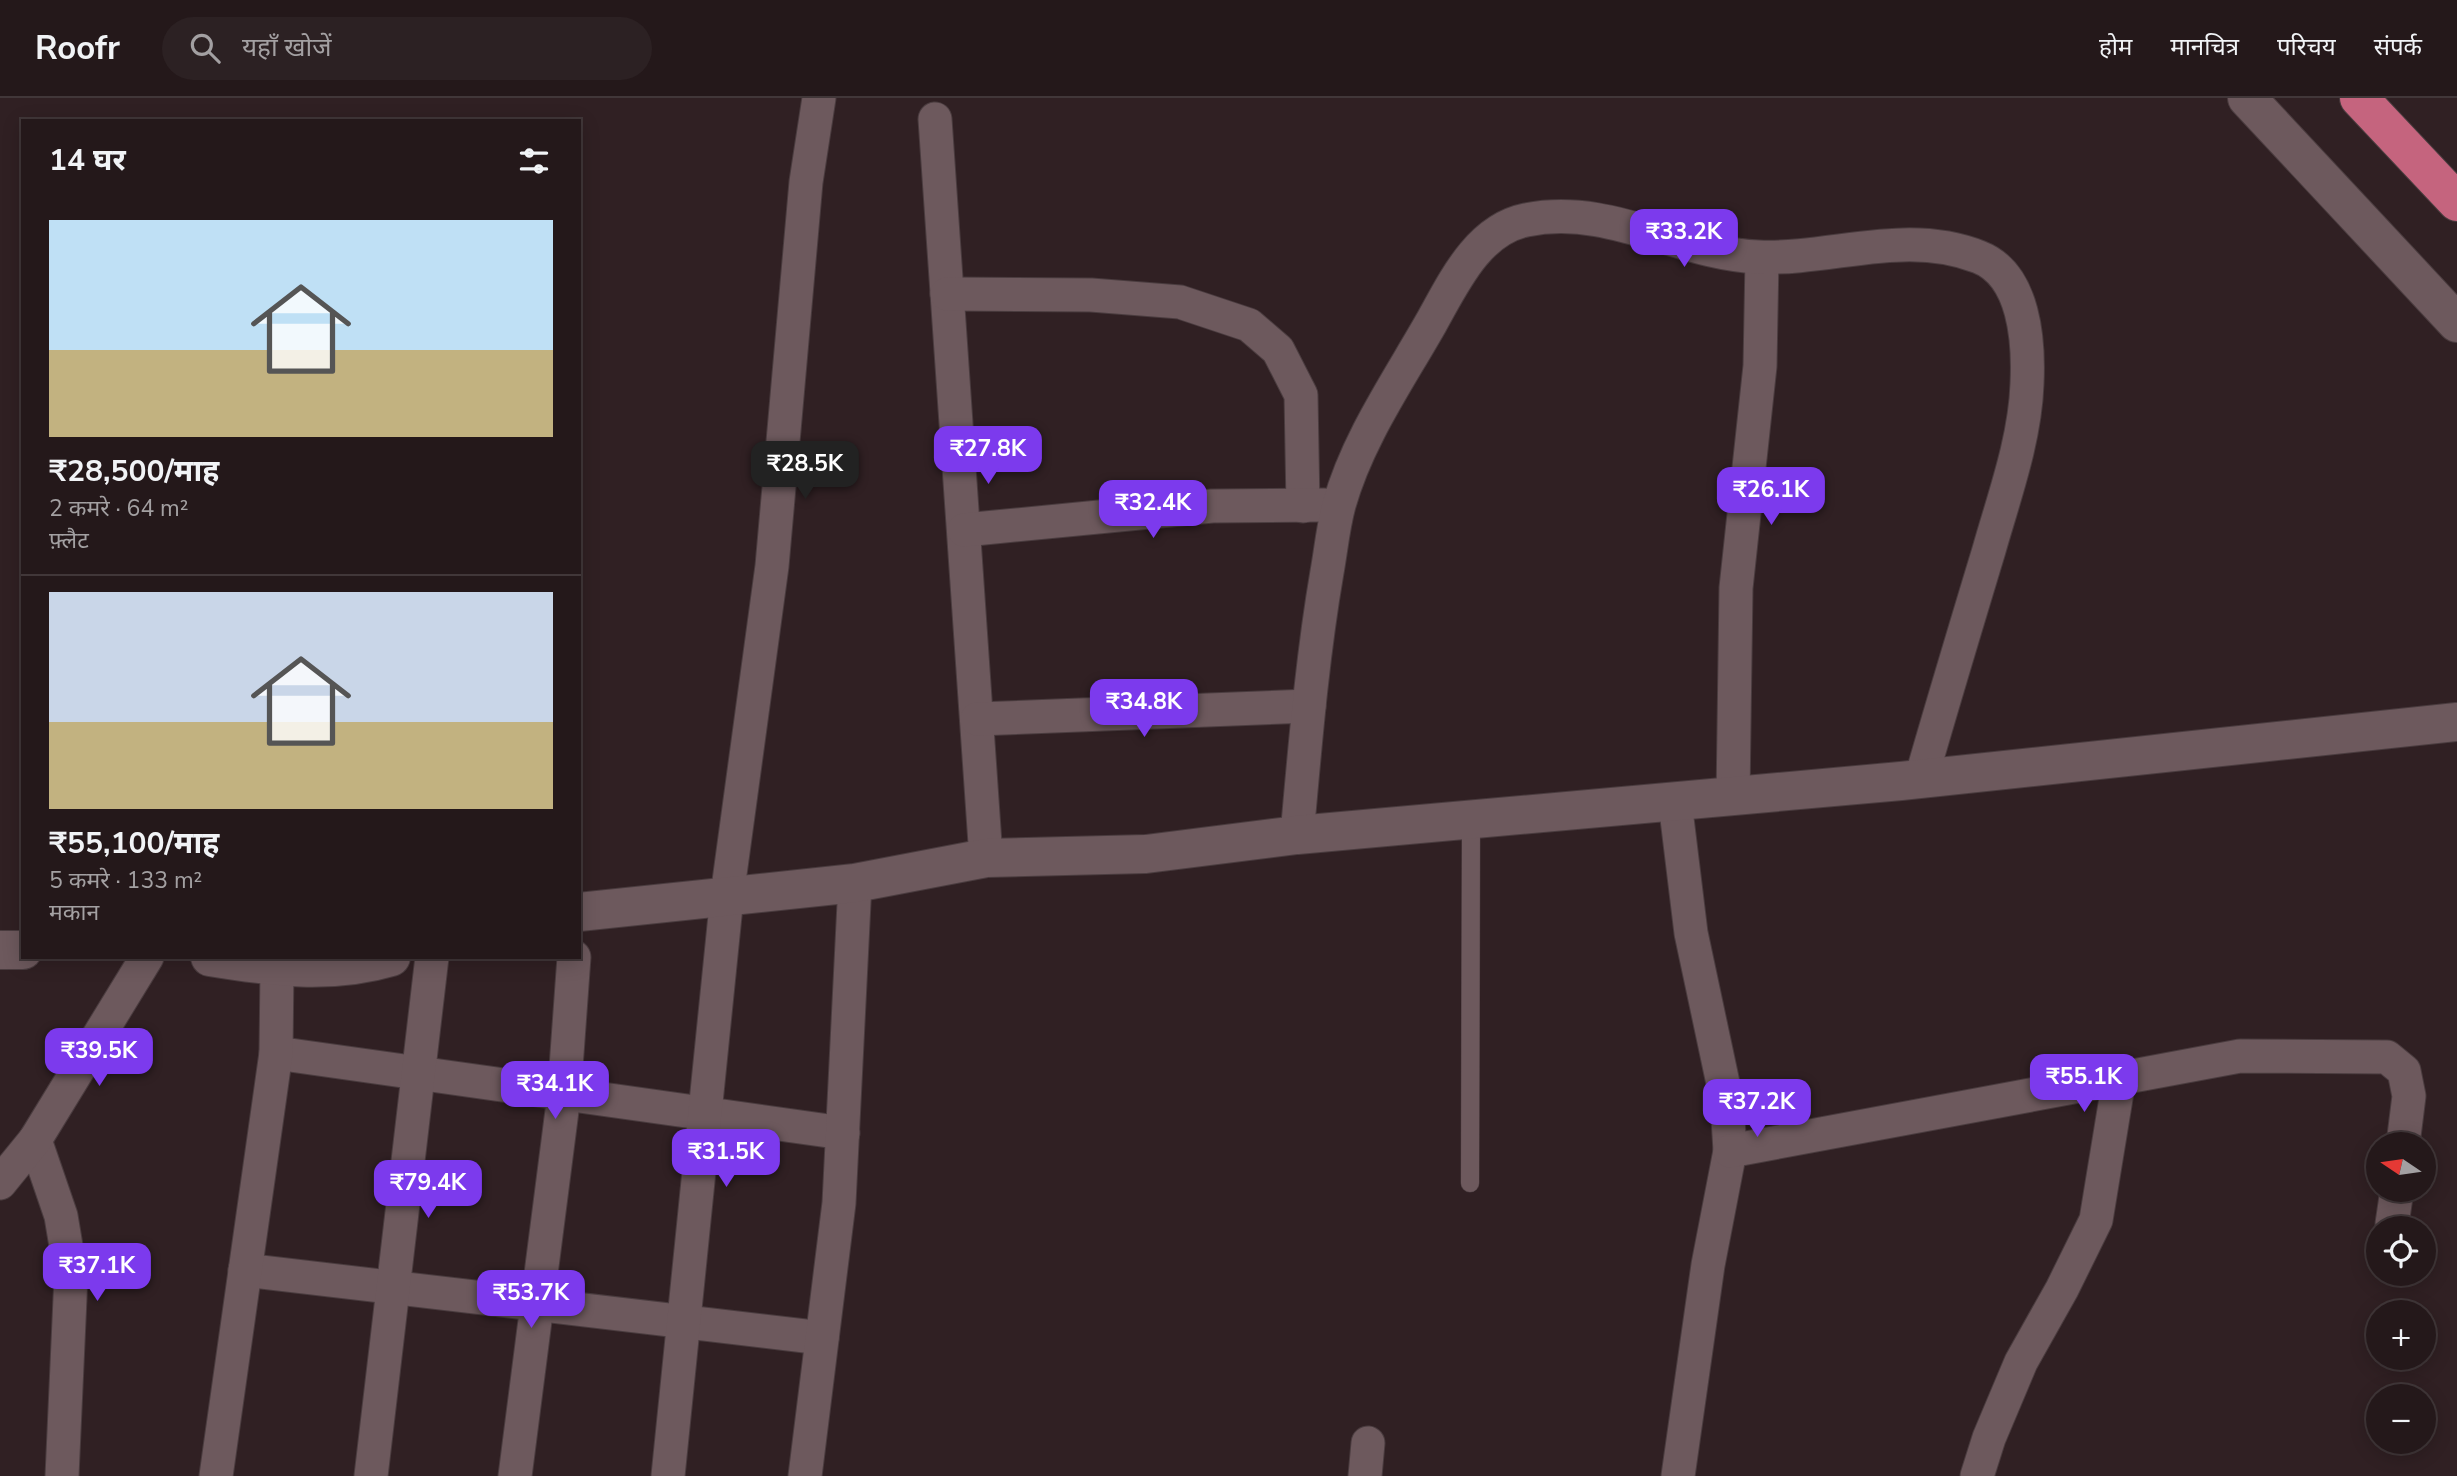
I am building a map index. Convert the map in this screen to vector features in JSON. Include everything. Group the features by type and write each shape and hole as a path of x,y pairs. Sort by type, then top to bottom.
{"highway":[{"path":"2359,98 2457,202"}],"street":[{"path":"668,1476 707,1114 727,896 772,566 806,182 819,98"},
{"path":"2247,98 2457,323"},
{"path":"935,119 986,858"},
{"path":"1297,835 1314,643 1339,505 1363,445 1454,281 1483,242 1521,220 1569,215 1640,228 1725,253 1762,258 1902,244 1933,246 1981,257 2002,271 2018,300 2027,345 2028,387 2012,471 1920,779"},
{"path":"1733,797 1736,588 1760,366 1762,258"},
{"path":"947,294 1091,295 1180,302 1249,325 1278,350 1301,396 1303,506"},
{"path":"964,530 1212,506 1339,505"},
{"path":"977,719 1309,706"},
{"path":"581,912 855,883 986,858 1146,854 1297,835 1920,779 2457,722"},
{"path":"1675,802 1691,933 1727,1102 1730,1151 1708,1265 1678,1476"},
{"path":"805,1476 839,1203 855,883"},
{"path":"0,950 21,950"},
{"path":"0,1183 36,1140 146,959"},
{"path":"222,959 277,968 360,967 385,959"},
{"path":"371,1476 432,959"},
{"path":"515,1476 535,1303 564,1095 574,959"},
{"path":"216,1476 276,1053 277,968"},
{"path":"276,1053 843,1133"},
{"path":"1730,1151 2240,1056 2387,1057 2404,1071 2409,1096 2404,1132"},
{"path":"1977,1476 1989,1438 2021,1362 2096,1220 2119,1080"},
{"path":"36,1140 61,1216 71,1276 62,1476"},
{"path":"245,1270 822,1338"},
{"path":"1364,1476 1368,1443"}],"lane":[{"path":"1470,1183 1471,821"}]}
